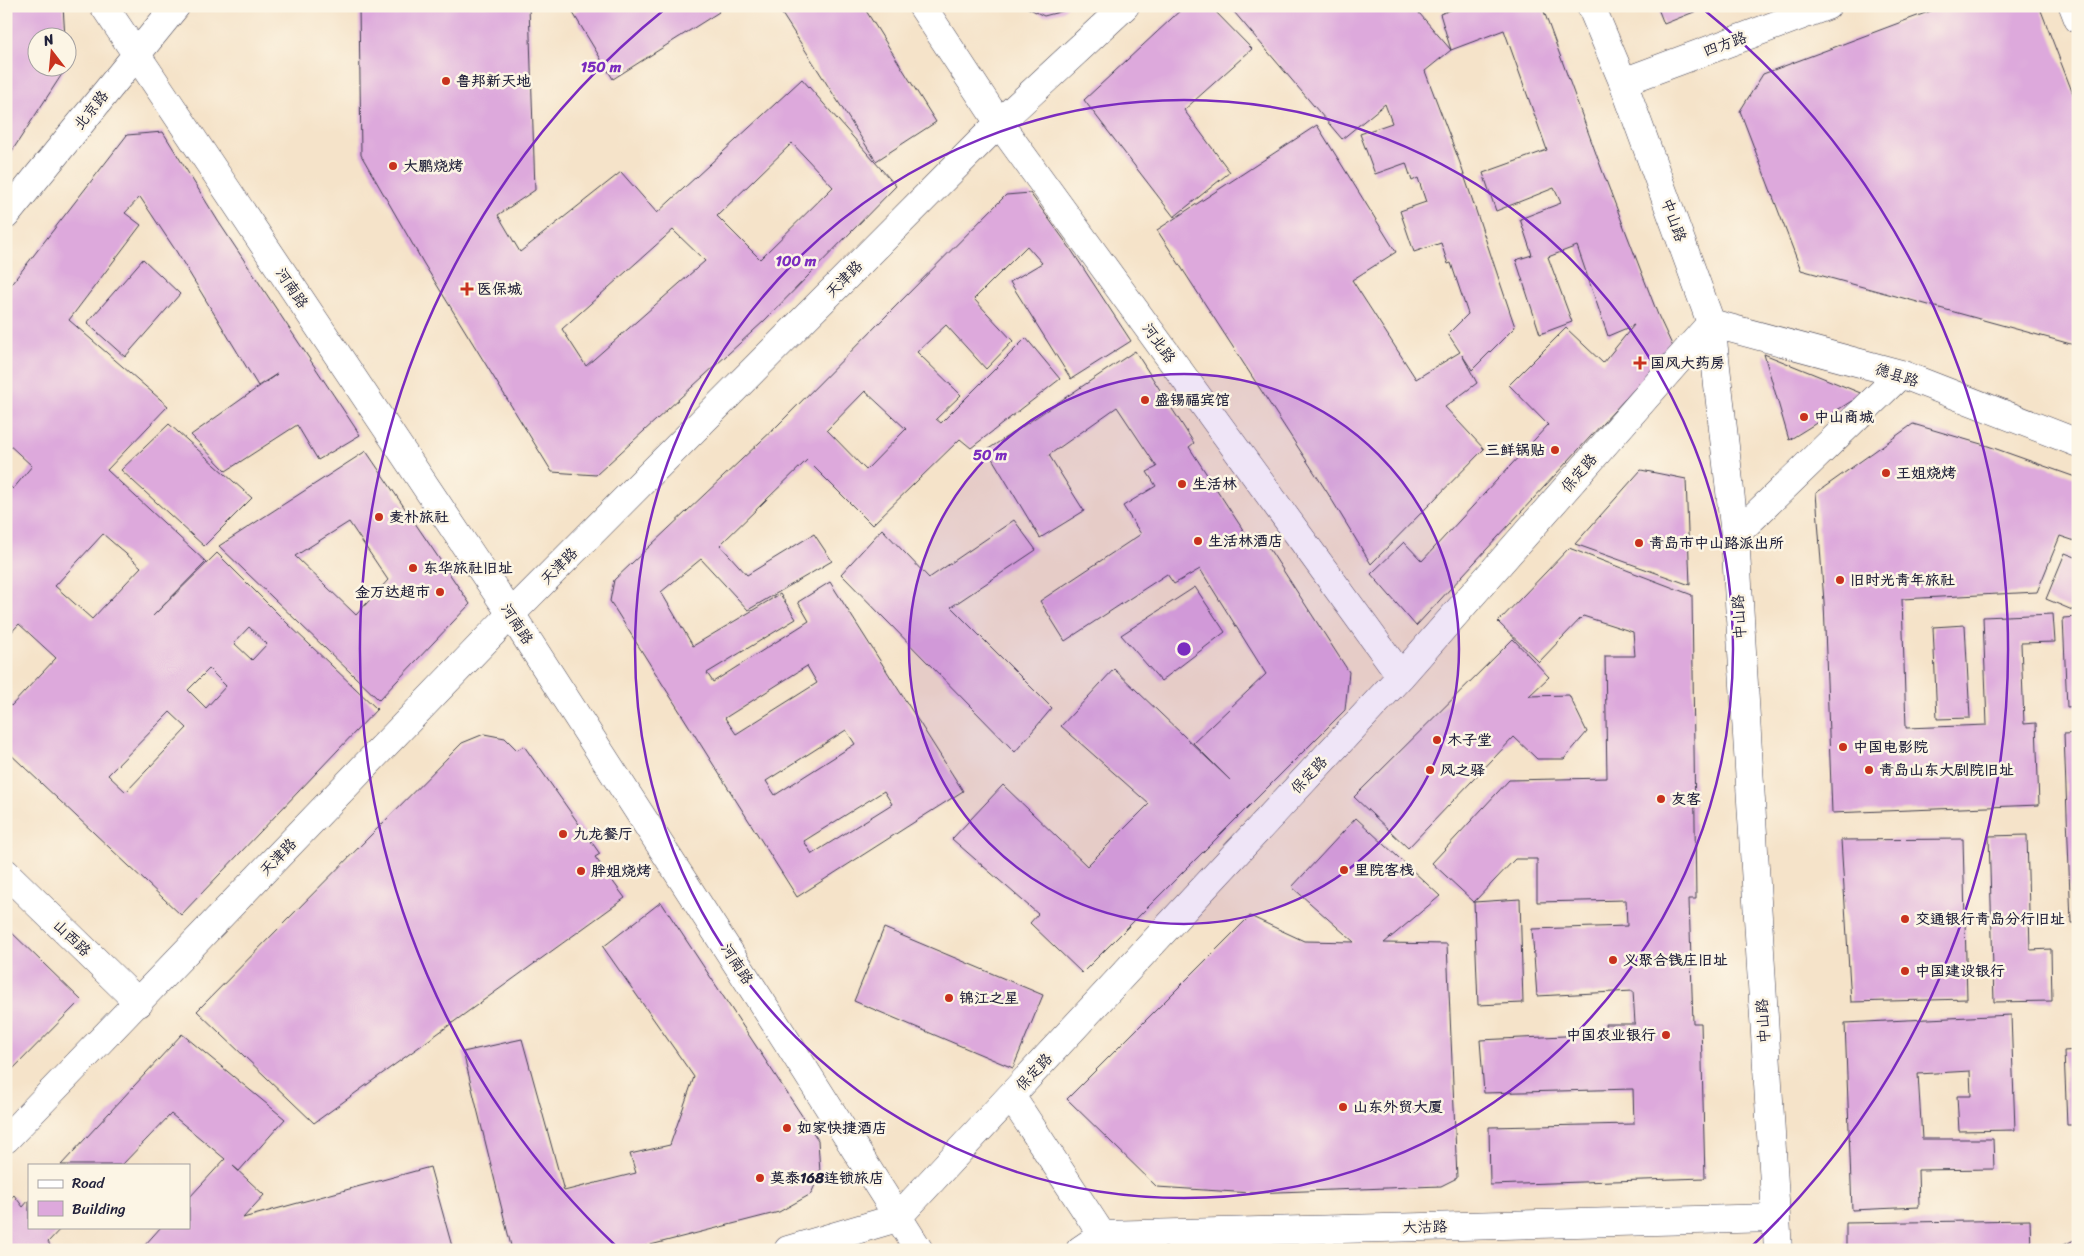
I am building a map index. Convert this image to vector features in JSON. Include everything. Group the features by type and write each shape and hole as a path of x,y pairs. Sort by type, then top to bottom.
{"street":[{"name":"河南路","path":"104,6 511,614 792,1049 919,1250"},
{"name":"北京路","path":"6,214 176,6"},
{"name":"河北路","path":"922,6 999,123 1401,676"},
{"name":"天津路","path":"6,1138 511,614 999,123 1125,6"},
{"name":"中山路","path":"1591,6 1623,82 1711,323 1735,534 1778,1250"},
{"name":"四方路","path":"1623,82 1827,6"},
{"path":"2073,6 2078,18"},
{"name":"德县路","path":"1711,323 1901,374 2078,443"},
{"name":"保定路","path":"898,1218 1401,676 1711,323"},
{"path":"1735,534 1901,374"},
{"name":"山西路","path":"6,873 138,1003"},
{"path":"1011,1096 1102,1234 1080,1250"},
{"path":"788,1250 898,1218"},
{"name":"大沽路","path":"1102,1234 1775,1218"}],"building":[{"path":"6,6 63,6 64,28 28,28 28,78 59,78 10,154 6,151"},
{"path":"359,6 529,6 535,190 498,215 520,252 621,172 657,213 802,79 896,186 764,321 596,475 552,472 424,264 361,155","holes":["792,143 833,187 760,259 717,216","673,230 705,261 586,366 562,329"]},
{"path":"584,6 715,6 719,12 613,79 573,13"},
{"path":"777,6 863,6 936,122 876,161"},
{"path":"1024,6 1068,6 1063,11 1044,16"},
{"path":"1185,6 1210,6 1252,49 1184,110 1230,172 1174,217 1084,100"},
{"path":"1229,6 1413,6 1451,50 1425,71 1460,163 1515,327 1472,370 1462,355 1477,383 1445,407 1484,449 1371,564 1327,492 1157,230 1317,125 1396,252 1352,280 1416,379 1460,352 1448,334 1468,314 1451,263 1448,264 1441,243 1414,252 1400,211 1426,202 1418,178 1412,181 1406,163 1375,174 1360,134 1392,123 1385,104 1342,139"},
{"path":"1461,6 1542,6 1602,170 1658,315 1673,347 1416,626 1371,574 1404,542 1422,561 1548,425 1509,385 1566,328 1603,363 1634,325 1608,336 1577,246 1548,257 1572,322 1540,334 1516,260 1532,255 1520,219 1561,203 1554,188 1496,211 1483,173 1547,150 1504,30 1451,50 1440,14"},
{"path":"1657,6 1709,6 1664,24"},
{"path":"1944,6 2036,6 2040,8 2078,107 2078,346 1801,270 1740,111 1763,74"},
{"path":"163,132 218,221 360,435 318,460 297,425 226,471 191,435 277,374 258,386 176,251 140,197 125,213 141,225 69,320 168,406 107,470 206,562 153,616 217,553 377,709 181,915 6,750 6,702 11,706 56,658 19,624 6,638 6,483 13,489 32,466 6,442 6,291 127,135","holes":["103,534 141,567 92,619 55,586","249,627 267,644 252,660 234,643","209,669 226,686 206,708 188,690","170,712 187,728 126,792 108,775"]},
{"path":"1030,193 1070,248 1131,341 1071,379 1010,282 1042,263 1027,246 974,299 1013,341 986,369 946,325 917,352 961,395 936,419 941,423 1026,338 1060,379 971,448 960,439 872,525 807,460 720,545 747,575 814,534 832,561 748,610 701,559 661,592 693,646 780,594 796,619 707,673 713,682 809,621 798,602 830,582 963,791 797,897 610,601 614,580 777,426 1006,195","holes":["865,391 906,429 866,470 827,430","807,666 817,683 736,734 725,718","846,730 855,744 775,795 766,781","884,791 892,804 812,854 804,841"]},
{"path":"143,259 180,294 125,357 87,323"},
{"path":"1135,351 1194,443 1189,447 1249,539 1259,533 1349,672 1345,710 1082,973 1030,923 1038,914 952,839 1003,785 1087,866 1149,804 1061,726 1114,669 1230,780 1193,743 1266,674 1200,569 1174,584 1167,574 1065,641 1040,601 1141,534 1123,506 1156,486 1147,472 1157,467 1117,407 1049,455 1084,511 1040,538 987,450"},
{"name":"中山商城","path":"1764,354 1863,394 1789,440"},
{"path":"169,424 252,498 204,546 121,470"},
{"path":"1913,424 1988,446 2078,478 2078,542 2060,536 2037,592 1902,599 1906,728 1987,725 1983,617 2053,614 2055,642 2021,643 2024,724 2036,723 2039,805 1832,813 1824,602 1816,493"},
{"name":"东华旅社旧址","path":"366,451 470,604 379,700 219,546","holes":["349,522 388,580 356,615 295,556"]},
{"path":"1641,470 1686,479 1690,585 1575,544"},
{"path":"1014,520 1036,550 951,607 1052,708 1015,752 841,574 882,529 929,578"},
{"path":"1569,548 1692,595 1696,899 1689,899 1693,1023 1701,1023 1705,1178 1490,1185 1489,1127 1634,1124 1633,1089 1484,1093 1480,1040 1606,1034 1605,1024 1635,1024 1633,991 1537,996 1532,929 1627,926 1626,900 1537,902 1537,859 1515,859 1474,902 1432,863 1509,780 1607,778 1605,656 1635,656 1633,632 1583,616 1539,662 1498,622"},
{"path":"2065,553 2078,558 2077,612 2046,599"},
{"path":"1195,587 1225,632 1161,681 1121,635"},
{"path":"2078,617 2078,706 2067,707 2063,618"},
{"path":"1965,625 1970,718 1937,719 1933,627"},
{"path":"1513,639 1549,677 1529,696 1569,695 1587,732 1564,759 1537,759 1514,737 1408,848 1354,797"},
{"path":"2078,733 2078,923 2071,923 2064,734"},
{"path":"484,734 505,738 517,750 524,746 600,854 595,857 625,898 314,1123 197,1011 462,743"},
{"path":"1356,818 1440,896 1384,943 1447,944 1457,1178 1441,1186 1251,1193 1157,1187 1067,1099 1250,916 1304,941 1354,942 1292,887"},
{"path":"2027,835 2030,950 2051,949 2052,1001 1994,1002 1989,836"},
{"name":"交通银行青岛分行旧址","path":"1963,839 1967,999 1851,1002 1841,840"},
{"path":"1520,899 1523,1003 1478,1005 1474,902"},
{"path":"661,902 818,1140 820,1173 811,1194 779,1212 631,1250 512,1250 463,1052 522,1039 564,1191 636,1173 630,1154 670,1145 694,1077 603,947"},
{"path":"6,927 81,1000 6,1076"},
{"name":"锦江之星","path":"884,928 1043,995 1013,1068 854,1001"},
{"path":"2011,1015 2015,1130 1959,1131 1957,1096 1971,1096 1970,1071 1918,1074 1922,1139 1993,1139 1994,1169 1918,1170 1919,1207 1852,1210 1845,1023"},
{"path":"182,1034 285,1119 239,1171 233,1166 264,1195 243,1218 430,1167 453,1250 149,1250 144,1246 160,1228 190,1228 190,1197 225,1159 171,1114 123,1164 62,1164"},
{"path":"2078,1050 2078,1125 2067,1125 2064,1051"},
{"path":"14,1195 23,1207 28,1201 28,1228 61,1228 48,1242 53,1250 6,1250 6,1203"},
{"path":"2030,1220 2031,1250 1846,1250 1846,1223"},
{"path":"2078,1238 2078,1250 2054,1250"}],"place":[{"name":"鲁邦新天地","path":"446,81"},
{"name":"大鹏烧烤","path":"393,166"},
{"name":"医保城","path":"467,289"},
{"name":"国风大药房","path":"1640,363"},
{"name":"盛锡福宾馆","path":"1145,400"},
{"name":"中山商城","path":"1804,417"},
{"name":"三鲜锅贴","path":"1555,450"},
{"name":"王姐烧烤","path":"1886,473"},
{"name":"生活林","path":"1182,484"},
{"name":"麦朴旅社","path":"379,517"},
{"name":"生活林酒店","path":"1198,541"},
{"name":"青岛市中山路派出所","path":"1639,543"},
{"name":"东华旅社旧址","path":"413,568"},
{"name":"旧时光青年旅社","path":"1840,580"},
{"name":"金万达超市","path":"440,592"},
{"name":"木子堂","path":"1437,740"},
{"name":"中国电影院","path":"1843,747"},
{"name":"风之驿","path":"1430,770"},
{"name":"青岛山东大剧院旧址","path":"1869,770"},
{"name":"友客","path":"1661,799"},
{"name":"九龙餐厅","path":"563,834"},
{"name":"里院客栈","path":"1344,870"},
{"name":"胖姐烧烤","path":"581,871"},
{"name":"交通银行青岛分行旧址","path":"1905,919"},
{"name":"义聚合钱庄旧址","path":"1613,960"},
{"name":"中国建设银行","path":"1905,971"},
{"name":"锦江之星","path":"949,998"},
{"name":"中国农业银行","path":"1666,1035"},
{"name":"山东外贸大厦","path":"1343,1107"},
{"name":"如家快捷酒店","path":"787,1128"},
{"name":"莫泰168连锁旅店","path":"760,1178"}]}
